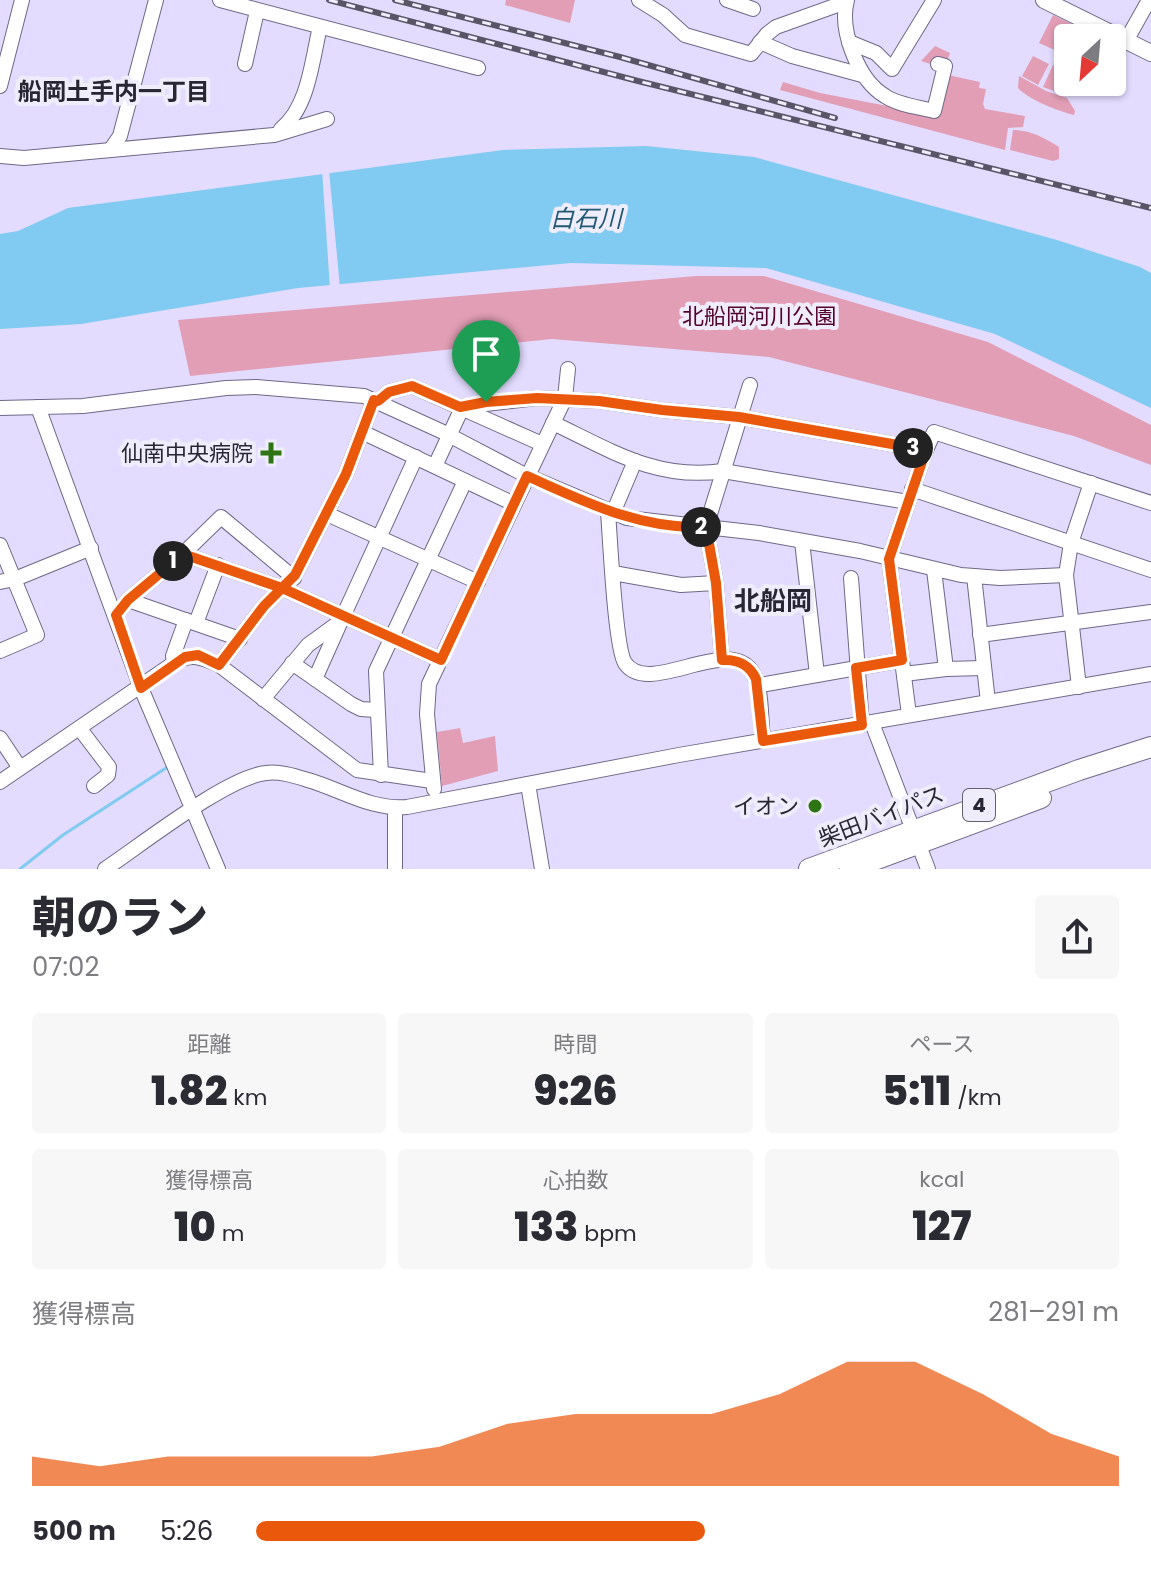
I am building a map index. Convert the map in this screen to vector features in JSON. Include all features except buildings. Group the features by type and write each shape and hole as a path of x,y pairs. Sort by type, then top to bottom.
{"highway":[{"name":"柴田バイパス","path":"850,869 915,837 1079,770 1151,747"},
{"name":"柴田バイパス","path":"809,869 1151,760"}],"main road":[{"path":"1044,0 1092,24"},
{"path":"1126,41 1151,53"}],"street":[{"path":"0,86 22,0"},
{"path":"111,149 120,136 156,0"},
{"path":"220,0 478,68"},
{"path":"639,0 663,15 678,31 751,54 776,27 846,1 843,19 862,75 888,99 934,111 945,66 938,64"},
{"path":"727,0 753,9"},
{"path":"849,42 876,53 892,69 934,0"},
{"path":"1126,41 1149,0"},
{"path":"245,64 257,11"},
{"path":"274,135 292,119 300,105 320,27"},
{"path":"760,42 792,56 862,75"},
{"path":"0,156 24,158 274,135 327,119"},
{"path":"438,801 432,781 427,714 429,684 565,398 568,369"},
{"path":"722,660 716,583 706,527 750,385"},
{"path":"219,665 282,588 294,578 327,514 376,400 389,392 412,386 542,444"},
{"path":"0,408 83,406 256,387 364,396 449,435 527,476 611,512 648,522 802,541 974,576 1066,575"},
{"path":"461,408 510,400 565,398 739,417 926,450"},
{"path":"0,402 16,408"},
{"path":"38,407 141,688 194,808 214,867"},
{"path":"435,466 461,408"},
{"path":"553,423 653,468 695,475 723,471 910,496 1151,570"},
{"path":"362,432 514,504"},
{"path":"909,715 889,559 934,432 1151,503"},
{"path":"315,679 416,457"},
{"path":"635,461 611,512 613,573 622,659 627,666 644,675 722,660 739,661 753,672 756,679 763,741"},
{"path":"381,775 376,671 465,481"},
{"path":"1079,687 1066,575 1071,543 1091,483"},
{"path":"327,514 478,582"},
{"path":"116,615 128,600 221,517 294,578"},
{"path":"802,541 817,675"},
{"path":"0,545 7,580 37,635 0,651"},
{"path":"7,580 91,548"},
{"path":"183,554 282,588 342,619 441,660"},
{"path":"174,663 173,656 218,565"},
{"path":"934,570 946,669"},
{"path":"613,573 681,585 716,583"},
{"path":"974,576 988,702"},
{"path":"851,578 856,668 867,724 928,869"},
{"path":"128,600 240,639"},
{"path":"980,635 1151,612"},
{"path":"263,699 292,663 342,619"},
{"path":"0,782 174,663 198,655 219,665 357,770 432,781"},
{"path":"292,663 361,709 376,710"},
{"path":"766,684 856,668 983,668"},
{"path":"105,869 194,808 254,775 275,772 314,781 367,802 395,808 1151,674"},
{"path":"80,729 109,767 108,775 94,786"},
{"path":"0,738 20,768"},
{"path":"528,784 542,869"},
{"path":"395,808 395,869"}],"green space":[{"path":"506,0 575,0 570,23 505,5"},
{"path":"1053,15 1072,24 1054,24 1054,50 1039,43"},
{"path":"935,46 950,53 947,62 934,65 921,61"},
{"path":"1033,56 1049,64 1038,85 1022,76"},
{"path":"1053,65 1054,65 1054,91 1043,87"},
{"path":"948,75 980,82 979,88 986,89 985,109 1025,116 1023,127 1008,128 1005,150 780,90 783,82 820,93 934,115"},
{"path":"1019,76 1054,96 1067,98 1075,111 1074,115 1029,97 1018,88"},
{"path":"1013,130 1031,133 1059,147 1059,159 1053,161 1010,150"},
{"name":"北船岡河川公園","path":"696,276 764,276 988,342 1151,425 1151,465 1074,436 769,357 552,339 190,376 178,320"},
{"path":"460,728 463,743 495,736 498,771 442,786 437,732"}],"water":[{"name":"白石川","path":"646,146 754,157 1057,240 1140,267 1151,273 1151,408 995,334 766,268 571,263 298,288 81,324 0,329 0,234 18,231 68,208 503,150"}],"pier":[{"path":"322,170 329,170 340,288 330,289"}],"waterway":[{"path":"20,869 63,835 169,766"}],"railway":[{"path":"329,0 638,81 1151,208"},
{"path":"395,0 620,57 835,118"}],"place":[{"name":"仙南中央病院","path":"271,453"},
{"name":"イオン","path":"815,806"}],"district":[{"name":"船岡土手内一丁目","path":"114,92"},
{"name":"北船岡","path":"773,601"}],"route":[{"path":"486,402 460,407 412,386 374,400 346,474 294,578 282,588 275,594 264,606 219,665 198,655 185,657 141,688 116,615 128,600 183,554 282,588 441,660 527,476 627,518 706,527 716,583 722,660 739,661 753,672 763,741 862,725 856,668 902,660 889,559 926,450 739,417 599,401 537,398 486,402"}]}
